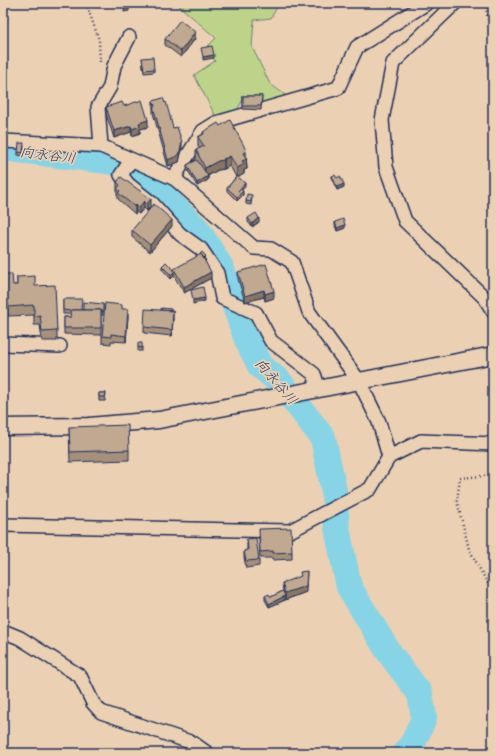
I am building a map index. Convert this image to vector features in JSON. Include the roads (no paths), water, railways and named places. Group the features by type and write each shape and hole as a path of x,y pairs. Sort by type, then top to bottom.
{"street":[{"path":"175,179 178,171 203,131 216,123 338,88 356,47 426,3"},
{"path":"455,3 393,63 382,120 386,167 405,221 485,298 493,311"},
{"path":"101,146 98,107 110,87 114,66 129,37"},
{"path":"3,141 101,146 175,179 254,248 271,249 292,262 309,312 359,381 379,422 389,457"},
{"path":"131,160 121,174 128,184 153,204 180,234 201,249 217,273 222,298 256,313 271,341 314,374 316,390"},
{"path":"3,344 60,346"},
{"path":"3,427 89,426 159,420 493,355"},
{"path":"3,525 290,531 370,489 389,457 421,441 493,444"},
{"path":"3,631 20,638 80,676 93,703 101,712 193,744 207,753"}],"waterway":[{"name":"向永谷川","path":"3,148 115,162 161,194 198,230 221,267 247,340 260,366 279,381 323,438 334,491 337,528 349,587 388,651 420,694 424,718 413,743 406,753"}]}
